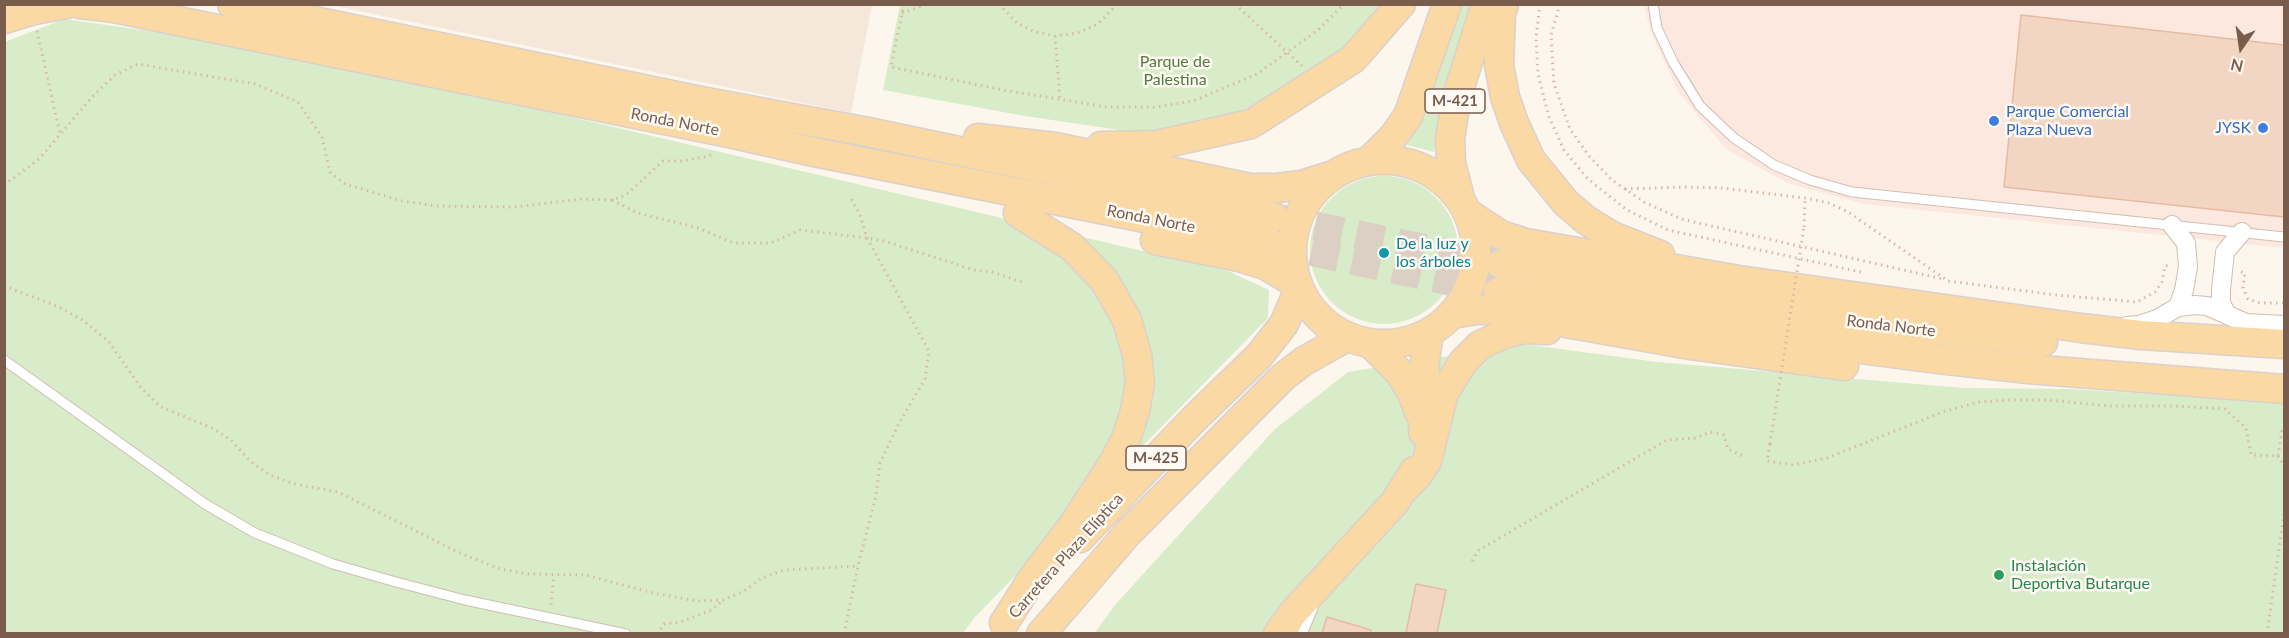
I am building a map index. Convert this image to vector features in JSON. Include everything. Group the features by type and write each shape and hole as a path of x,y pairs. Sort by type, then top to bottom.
{"main road":[{"path":"5,19 23,7 67,4"},
{"name":"Ronda Norte","path":"80,4 126,10 814,152 1272,230 868,132 700,101 232,4"},
{"path":"1055,147 1157,145 1251,124 1353,59 1401,4"},
{"name":"M-421","path":"1370,160 1393,137 1408,116 1447,4"},
{"name":"M-421","path":"1359,340 1388,344 1413,340 1429,333 1452,314 1467,292 1475,267 1476,240 1451,163 1452,129 1456,100 1486,4"},
{"path":"1504,4 1501,14 1499,65 1505,97 1531,160 1573,209 1612,236 1650,252 1701,266 1815,284 1843,296"},
{"path":"868,132 914,130 1055,147 1250,188 1301,185 1332,176"},
{"path":"814,152 859,171 1018,213 1239,257 1265,265 1298,287"},
{"name":"M-421","path":"1419,406 1400,373 1359,340 1327,325 1311,309 1298,287 1292,252 1295,232 1310,198 1318,187 1332,176 1353,165 1370,160 1391,159 1431,172 1447,184 1465,207"},
{"path":"1465,207 1501,235 1526,243 1669,269 1843,296 2082,328 2140,335 2284,344"},
{"path":"1000,628 1032,579 1073,525 1112,465 1126,439 1135,411 1140,383 1137,355 1127,320 1104,280 1072,247 1018,213"},
{"name":"Ronda Norte","path":"1501,264 1870,324 2009,339 2284,361"},
{"name":"Carretera Plaza Elíptica","path":"1000,628 1071,547 1193,420 1259,356 1284,324 1298,287"},
{"name":"Ronda Norte","path":"1498,292 1829,345 2028,369 2284,389"},
{"name":"Ronda Norte","path":"1452,314 1493,310 1690,345 1857,368 1993,377 2028,369"},
{"path":"1278,633 1293,613 1378,523 1418,475 1427,461 1436,432 1439,410 1452,378 1463,362 1480,345 1504,334 1525,329 1615,341 1690,345"},
{"path":"1406,487 1419,455 1419,406 1429,333"},
{"name":"Carretera Plaza Elíptica","path":"1046,628 1127,534 1283,377 1304,361 1359,340"}],"street":[{"path":"2172,225 2186,243 2177,265 2178,307"},
{"path":"2226,313 2221,290 2228,247 2242,232"},
{"path":"2082,328 2139,325 2157,319 2178,307 2195,305 2207,306 2246,323 2284,325"}],"lane":[{"path":"1653,4 1657,28 1673,62 1700,106 1734,138 1774,165 1810,180 1852,192 2284,237"},
{"path":"4,360 49,390 205,504 255,533 333,564 396,582 556,620 626,633"},
{"path":"1302,633 1322,582"}],"path":[{"path":"904,4 891,67 1003,90 1107,107 1155,107 1192,100 1257,74 1318,30 1344,4"},
{"path":"902,13 928,4"},
{"path":"999,4 1017,23 1035,32 1055,36 1077,33 1098,24 1118,4"},
{"path":"1234,4 1287,54 1320,80"},
{"path":"1540,4 1536,38 1538,74 1549,117 1564,150 1588,178 1609,196 1627,210 1668,230 1864,273"},
{"path":"1560,4 1551,35 1554,84 1570,129 1589,156 1612,180 1644,202 1681,219 1948,281 2056,295 2137,302 2155,292 2162,282 2165,266 2177,265"},
{"path":"23,7 38,40 60,135"},
{"path":"1055,36 1060,99"},
{"path":"4,185 39,159 92,97 115,75 138,64 255,84 298,102 322,137 330,172 345,184 402,201 438,207 514,207 582,199 612,200 627,195 663,161 682,161 709,156 723,147 729,133"},
{"path":"1625,189 1722,188 1829,203 1848,212 1948,281"},
{"path":"844,633 876,496 880,463 899,423 925,379 929,351 867,238 860,214 850,196"},
{"path":"1805,198 1804,227 1767,461 1793,465 1827,458 1945,411 1979,402 2049,400 2109,406 2174,406 2226,410 2246,428 2251,455 2278,456"},
{"path":"612,200 638,213 698,228 734,243 771,243 800,230 867,238 1025,283"},
{"path":"2224,269 2245,273 2243,288 2248,299 2260,303 2284,303"},
{"path":"4,286 57,306 84,321 109,342 142,390 161,407 212,428 231,440 250,461 270,475 294,484 338,492 460,553 500,568 529,574 586,575 653,593 698,601 723,600"},
{"path":"2284,429 2278,456 2284,465"},
{"path":"1472,561 1479,550 1666,440 1696,438 1710,432 1724,435 1728,449 1743,456"},
{"path":"2266,633 2284,528 2284,513"},
{"path":"657,633 664,624 680,622 712,610 723,600 744,591 762,578 784,570 858,566"},
{"path":"554,575 550,609 556,620"}],"shaded area":[{"path":"872,4 851,113 330,5"},
{"name":"Parque Comercial Plaza Nueva","path":"1644,5 2284,5 2284,248 1864,204 1787,183 1726,149 1679,93 1651,32"}],"green space":[{"name":"Parque de Palestina","path":"900,5 1384,5 1321,72 1187,140 1025,116 883,90"},
{"path":"1461,5 1475,5 1439,120 1434,152 1407,145 1421,117"},
{"path":"64,19 185,36 503,101 1228,271 1269,290 1268,318 975,617 963,633 5,634 5,42"},
{"path":"1384,176 1412,182 1436,198 1452,222 1458,250 1452,278 1436,302 1412,318 1384,324 1356,318 1332,302 1316,278 1310,250 1316,222 1332,198 1356,182"},
{"path":"1523,344 1657,362 1964,388 2069,389 2284,402 2284,633 1094,634 1115,605 1275,429 1348,372"}],"building":[{"path":"2021,15 2284,45 2284,217 2004,187"},
{"path":"1416,584 1446,590 1437,633 1406,633"},
{"path":"1327,617 1371,630 1370,633 1322,633"}],"tunnel":[{"path":"1274,217 1501,264"},
{"path":"1270,243 1498,292"}],"place":[{"name":"Parque Comercial Plaza Nueva","path":"1994,121"},
{"name":"JYSK","path":"2263,128"},
{"name":"De la luz y los árboles","path":"1384,253"},
{"name":"Instalación Deportiva Butarque","path":"1999,575"}]}
